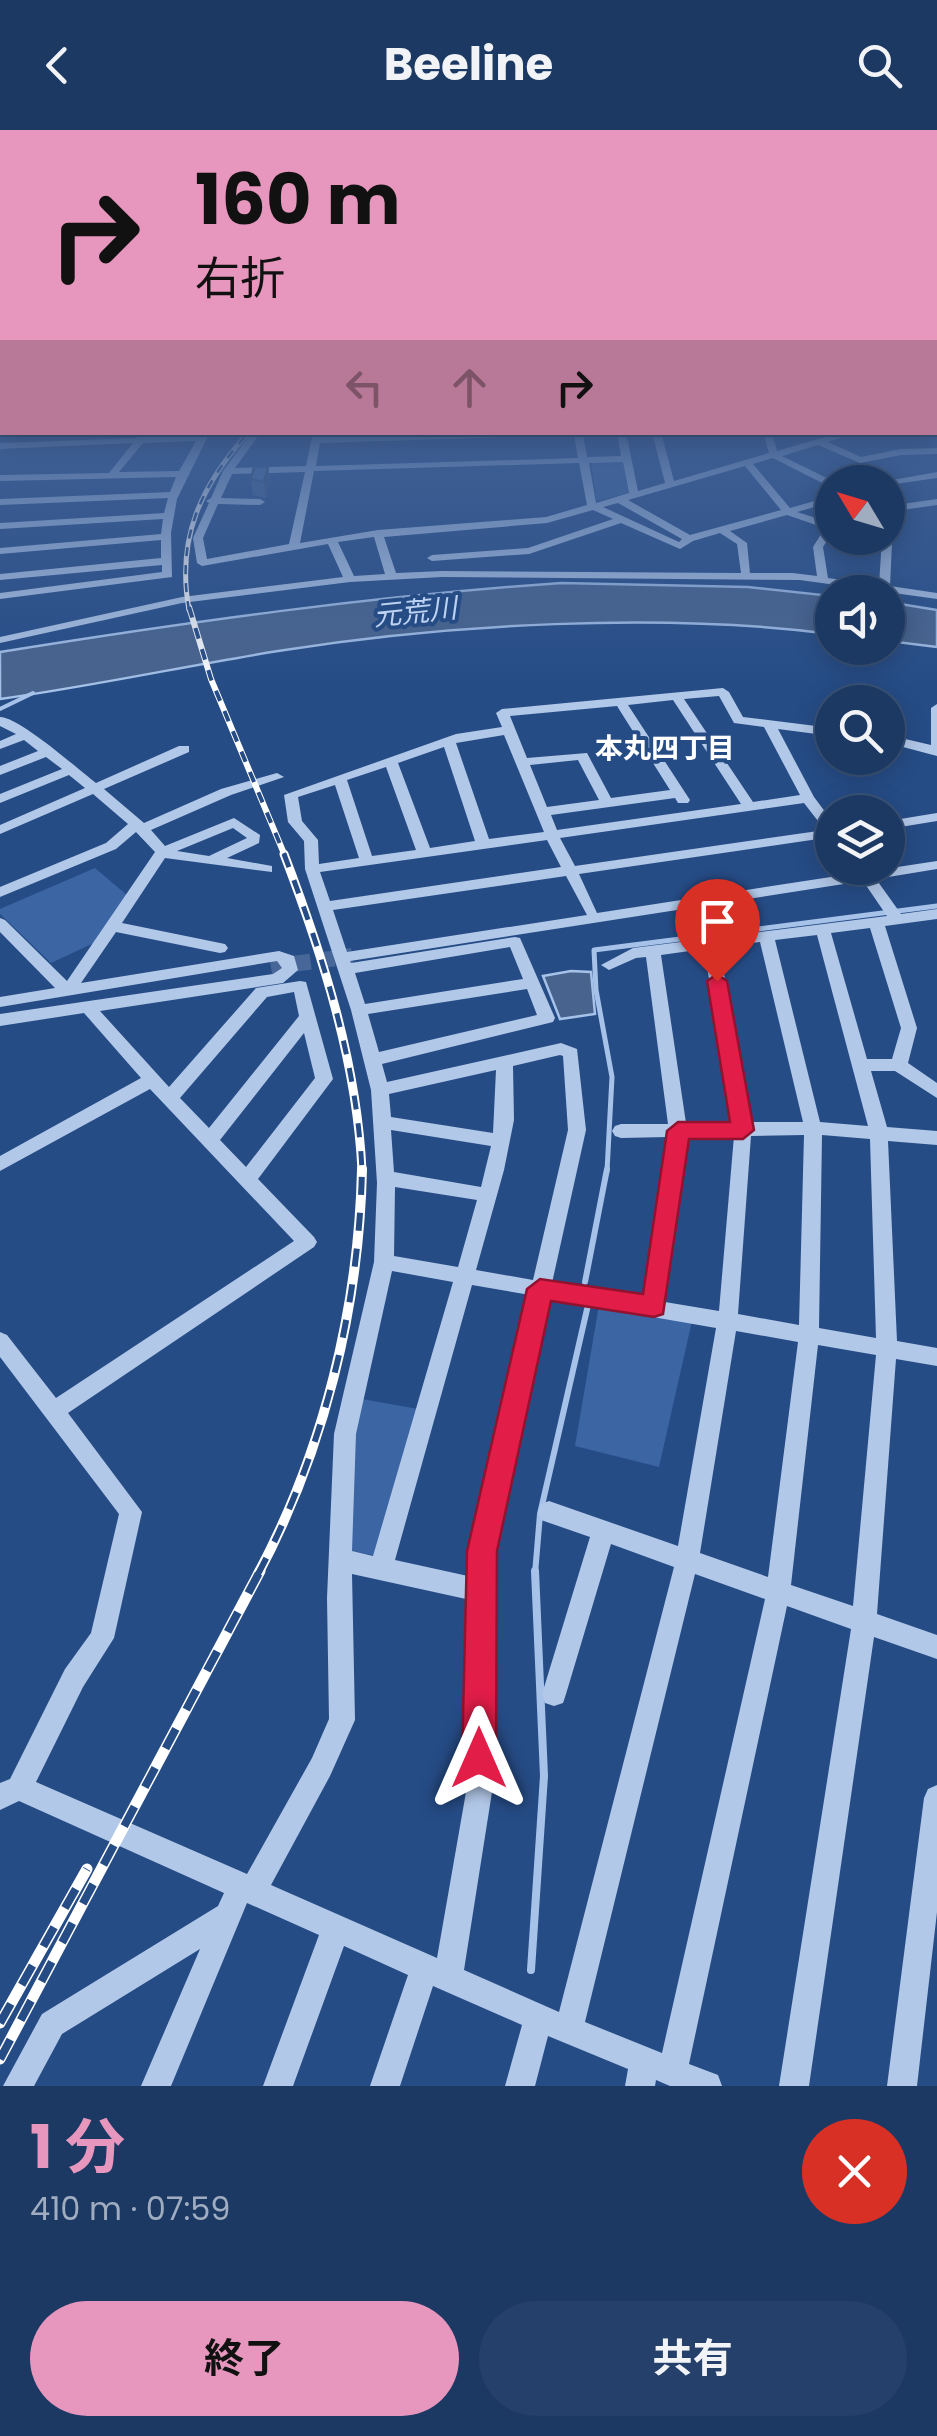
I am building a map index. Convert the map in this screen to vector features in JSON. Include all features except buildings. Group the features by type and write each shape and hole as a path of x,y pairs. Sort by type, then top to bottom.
{"street":[{"path":"7,507 23,548"},
{"path":"0,596 168,575 164,537 168,507"},
{"path":"210,507 198,538 202,563 378,534 423,536 519,530 588,507"},
{"path":"294,546 302,507"},
{"path":"594,507 617,520 684,542 804,507"},
{"path":"632,507 684,542"},
{"path":"784,507 815,521"},
{"path":"0,526 166,516"},
{"path":"432,558 529,551 617,520"},
{"path":"519,530 536,568"},
{"path":"722,530 742,543 746,572"},
{"path":"378,534 391,576"},
{"path":"423,536 436,571"},
{"path":"0,552 164,537"},
{"path":"331,539 350,578"},
{"path":"680,568 684,542"},
{"path":"274,550 286,585"},
{"path":"0,577 167,561"},
{"path":"418,575 536,568 680,568 815,578"},
{"path":"0,640 182,600 350,578 802,577"},
{"path":"905,588 937,592"},
{"path":"592,911 552,835 502,713 723,692 738,720 815,730"},
{"path":"676,696 749,806"},
{"path":"618,700 691,813"},
{"path":"905,743 936,751 937,708"},
{"path":"0,722 4,720 26,735 140,826 162,852 267,869"},
{"path":"769,724 815,808"},
{"path":"156,2086 229,1915 322,1768 342,1720 345,1434 384,1262 384,1122 380,1090 345,957 312,869 311,840 295,822 290,795 449,741 510,730"},
{"path":"0,746 26,735"},
{"path":"449,741 482,844"},
{"path":"0,830 184,749"},
{"path":"0,771 47,752"},
{"path":"523,762 582,756 606,803"},
{"path":"391,762 424,852"},
{"path":"0,799 68,771"},
{"path":"0,892 112,846 140,826 226,792 278,777"},
{"path":"340,780 367,861"},
{"path":"543,812 678,793"},
{"path":"312,869 808,798"},
{"path":"905,822 937,817"},
{"path":"68,991 162,852 234,822 253,834 254,840 212,860"},
{"path":"325,906 815,834"},
{"path":"905,868 937,865"},
{"path":"345,957 815,882"},
{"path":"873,885 892,914"},
{"path":"345,957 715,892 757,894"},
{"path":"345,957 515,942 720,907 757,894"},
{"path":"609,964 633,953 937,914"},
{"path":"876,922 908,1028 899,1065"},
{"path":"0,923 68,991"},
{"path":"112,926 220,948"},
{"path":"794,2086 864,1620 887,1348 880,1132 823,930"},
{"path":"653,2072 778,1594 809,1333 813,1128 766,936"},
{"path":"372,1060 547,1018 515,942"},
{"path":"569,2029 687,1561 728,1319 743,1130 710,943"},
{"path":"652,952 678,1131 654,1306"},
{"path":"0,1002 280,956 288,960 290,970 277,979 0,1020"},
{"path":"0,1010 271,967"},
{"path":"359,1010 534,984"},
{"path":"170,1098 262,992 300,986 324,1079 248,1178"},
{"path":"54,1411 307,1242 88,1007"},
{"path":"211,1138 308,1016"},
{"path":"380,1090 561,1049 571,1053 576,1073 577,1130 482,1551 478,1590 479,1792 436,1973 385,2086"},
{"path":"381,1569 488,1195 501,1141 505,1060"},
{"path":"860,1065 899,1065 934,1087"},
{"path":"0,1164 152,1080"},
{"path":"384,1122 501,1141"},
{"path":"621,1130 813,1128 937,1138"},
{"path":"386,1178 488,1195"},
{"path":"384,1262 937,1357"},
{"path":"0,1341 131,1512 102,1638 74,1678 9,1792 247,1888 569,2029 653,2072 707,2086"},
{"path":"549,1512 937,1647"},
{"path":"554,1694 602,1531"},
{"path":"341,1560 478,1590"},
{"path":"902,2086 937,1798"},
{"path":"18,2086 52,2024 229,1915"},
{"path":"278,2086 336,1928"},
{"path":"520,2086 539,2018"}],"shaded area":[{"path":"95,868 128,896 96,942 51,963 0,914 0,909"},
{"path":"599,1305 692,1321 659,1467 575,1446"},
{"path":"362,1399 418,1409 377,1556 351,1551 352,1445"}],"water":[{"name":"元荒川","path":"561,583 748,587 815,594 815,632 626,623 483,628 278,651 0,699 0,652 420,595"},
{"path":"905,605 937,610 937,647 905,643"},
{"path":"591,972 595,1014 560,1019 543,976"}],"waterway":[{"path":"0,709 33,693"},
{"path":"607,1171 612,1077 596,990 594,950 937,906"},
{"path":"585,1282 607,1169"},
{"path":"535,1573 540,1514 588,1305"},
{"path":"531,1970 544,1776 535,1573"}],"tunnel":[{"path":"271,967 352,956"}],"railway":[{"path":"189,610 186,559 199,507"},
{"path":"189,607 211,679 285,856"},
{"path":"284,854 336,1010 353,1090 362,1170"},
{"path":"258,1574 302,1478 334,1377 354,1273 362,1170"},
{"path":"0,2059 260,1571"},
{"path":"0,2023 87,1869"}],"district":[{"name":"本丸四丁目","path":"665,748"}],"route":[{"path":"479,1758 478,1590 482,1551 540,1289 654,1306 678,1131 743,1130 717,981"}]}
